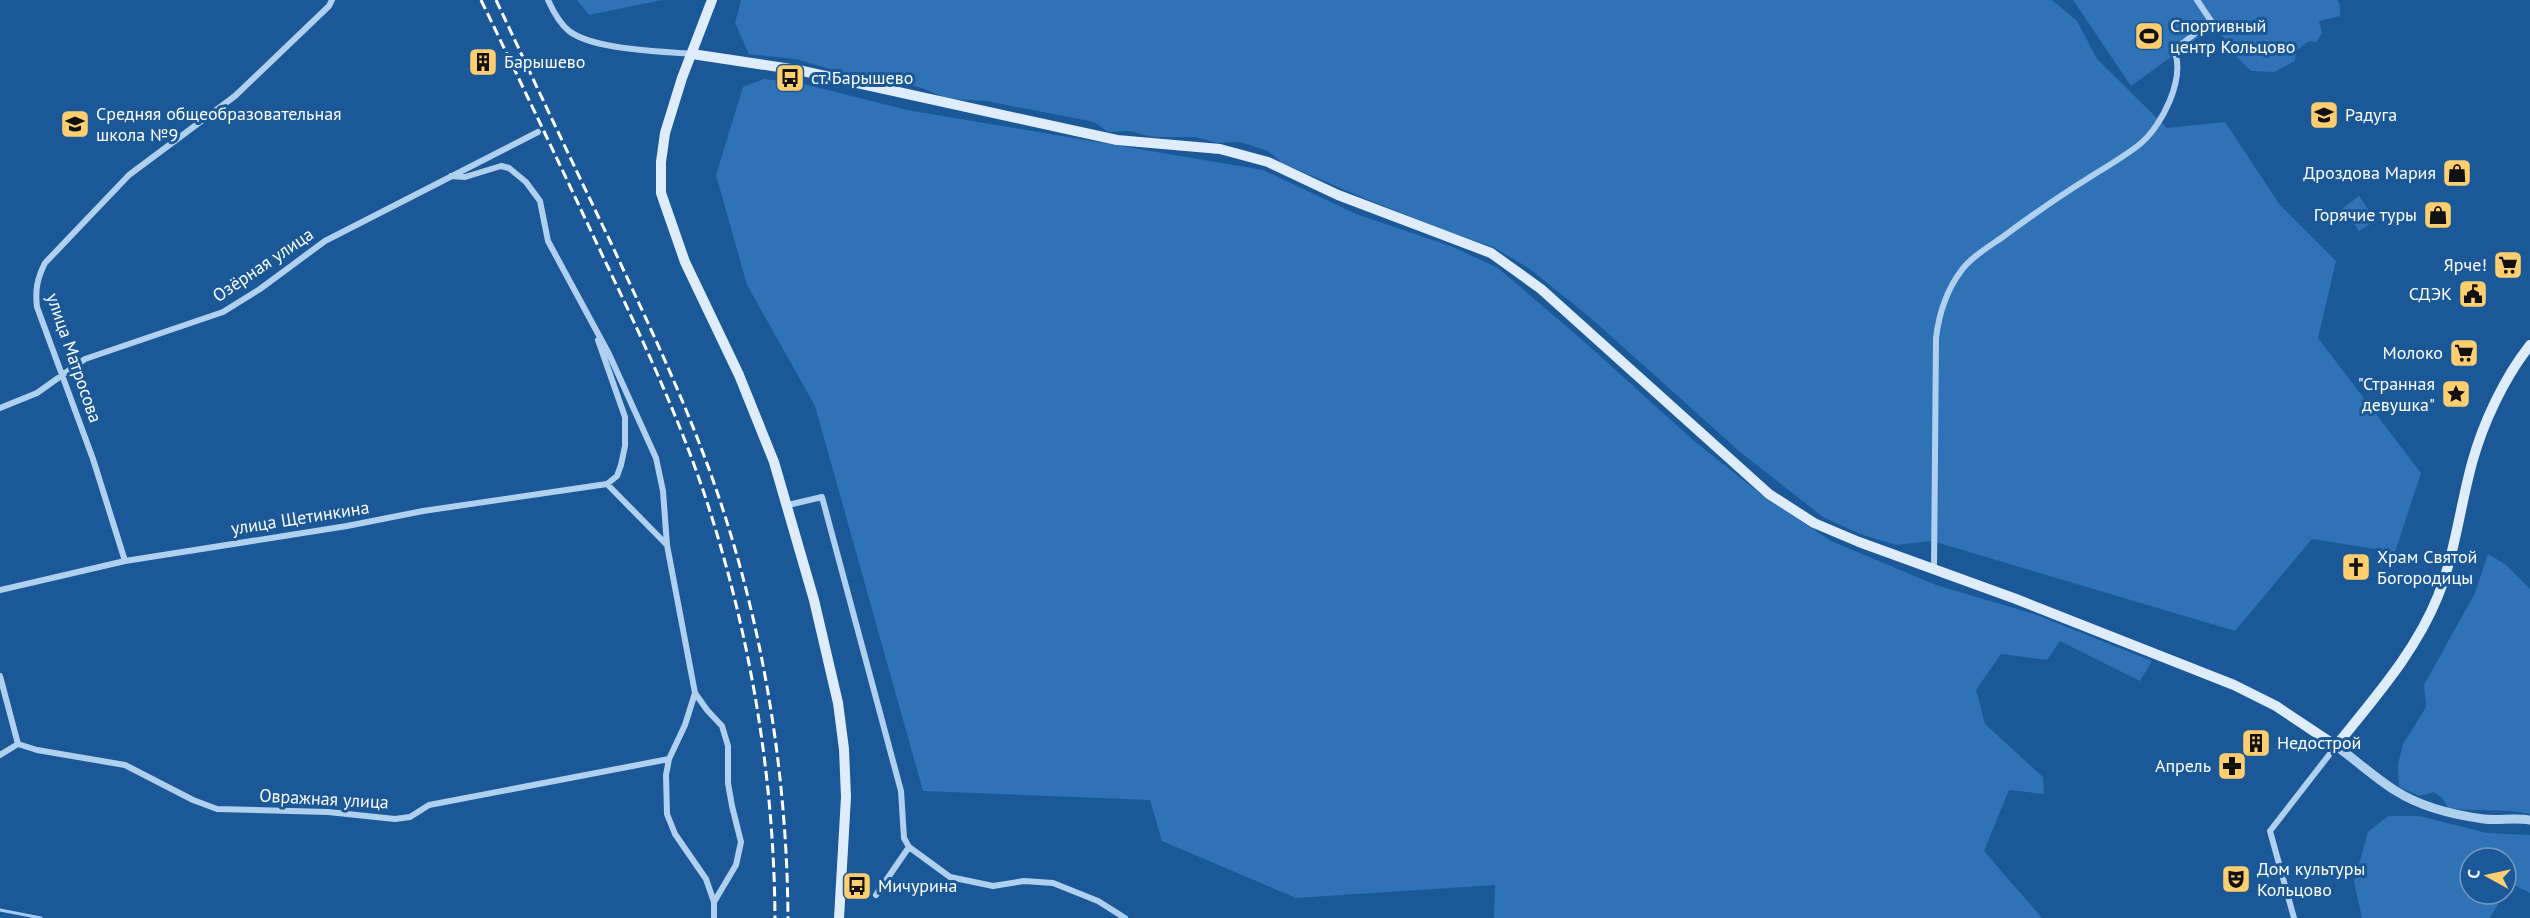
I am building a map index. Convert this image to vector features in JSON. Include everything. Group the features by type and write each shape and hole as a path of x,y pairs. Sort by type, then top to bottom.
{"main road":[{"path":"712,0 682,78 665,134 661,162 661,193 685,262 739,375 774,462 788,505 816,612 841,726 846,797 839,918"},
{"path":"692,54 798,70 1117,140 1220,149 1268,162 1338,195 1491,254 1541,289 1769,494 1814,523 1858,542 2016,599 2234,684 2276,706 2336,746 2409,653 2426,622 2445,578 2472,462 2484,430 2498,399 2530,345"}],"street":[{"name":"улица Матросова","path":"125,561 63,374 37,307 35,290 45,263 129,175 234,96 281,54 332,0"},
{"path":"548,0 557,18 568,30 588,42 692,54"},
{"path":"1934,569 1936,338 1939,315 1948,292 1962,269 1985,249 2142,143 2161,117 2177,85 2174,50 2211,21 2198,0"},
{"name":"Озёрная улица","path":"0,408 37,393 85,358 223,312 260,289 325,241 538,132"},
{"path":"451,176 465,177 501,166 509,168 526,182 540,201 548,241 595,332 609,354 656,458 663,491 667,545 696,693 707,710 722,726 728,746 728,783 741,842 736,865 714,902"},
{"path":"595,332 625,417 625,446 621,465 617,476 607,483 667,545"},
{"name":"улица Щетинкина","path":"0,590 125,561 607,483"},
{"path":"788,505 822,497 901,790 904,838 909,848 950,877 993,886 1024,881 1053,883 1098,901 1125,918"},
{"path":"0,676 18,744 0,755"},
{"path":"696,693 685,725 669,759 666,776 667,814 675,834 706,879 714,902 714,918"},
{"name":"Овражная улица","path":"18,744 36,750 125,765 193,800 217,809 328,812 395,819 410,818 429,805 669,759"},
{"path":"2294,918 2270,831 2336,746 2396,791 2422,803 2453,814 2487,820 2520,818 2530,820"},
{"path":"876,895 909,848"}],"shaded area":[{"path":"577,0 662,0 589,15"},
{"path":"741,0 2052,0 2077,21 2097,59 2167,128 2225,122 2280,205 2336,261 2318,338 2421,473 2395,552 2312,539 2235,631 1932,541 1896,545 1860,534 1823,517 1739,451 1593,320 1530,269 1493,247 1359,196 1282,163 1268,151 1240,142 1218,143 1195,137 1152,137 1130,131 1108,132 1094,122 986,101 949,99 919,87 851,75 795,59 749,54 735,23"},
{"path":"2073,0 2337,0 2340,5 2340,16 2319,21 2322,33 2316,42 2309,41 2296,51 2295,61 2274,72 2251,71 2236,56 2215,25 2131,86"},
{"path":"764,79 800,83 907,110 1263,170 1356,214 1453,247 1498,268 1579,337 1693,440 1762,495 1831,541 1936,585 2034,614 2152,661 2140,681 2060,641 2047,660 2001,654 1976,690 1985,724 2043,777 2044,794 2009,790 1984,851 2042,918 1494,918 1495,885 1296,898 1162,841 1150,800 923,791 815,406 747,285 716,175 743,87"},
{"path":"2359,196 2376,220 2359,231 2343,208"},
{"path":"2488,554 2505,564 2530,589 2530,814 2448,808 2443,799 2434,792 2420,796 2399,787 2398,765 2403,744 2426,707 2424,685 2475,593"},
{"path":"2388,816 2419,816 2487,833 2530,835 2530,893 2518,887 2518,846 2458,846 2458,906 2497,906 2490,918 2362,918 2354,882 2368,832"}],"waterway":[{"path":"0,910 41,918"}],"railway":[{"path":"481,0 645,346 670,403 703,490 734,594 756,701 770,809 775,918"},
{"path":"496,0 666,363 704,455 732,538 747,591 769,699 783,808 788,918"}],"place":[{"name":"Спортивный центр Кольцово","path":"2149,36"},
{"name":"Барышево","path":"483,62"},
{"name":"ст. Барышево","path":"790,78"},
{"name":"Радуга","path":"2324,115"},
{"name":"Средняя общеобразовательная школа №9","path":"75,124"},
{"name":"Дроздова Мария","path":"2457,173"},
{"name":"Горячие туры","path":"2438,215"},
{"name":"Ярче!","path":"2508,265"},
{"name":"СДЭК","path":"2473,294"},
{"name":"Молоко","path":"2464,353"},
{"name":"\"Странная девушка\"","path":"2456,394"},
{"name":"Храм Святой Богородицы","path":"2356,567"},
{"name":"Недострой","path":"2256,743"},
{"name":"Апрель","path":"2232,766"},
{"name":"Дом культуры Кольцово","path":"2236,879"},
{"name":"Мичурина","path":"857,886"}]}
